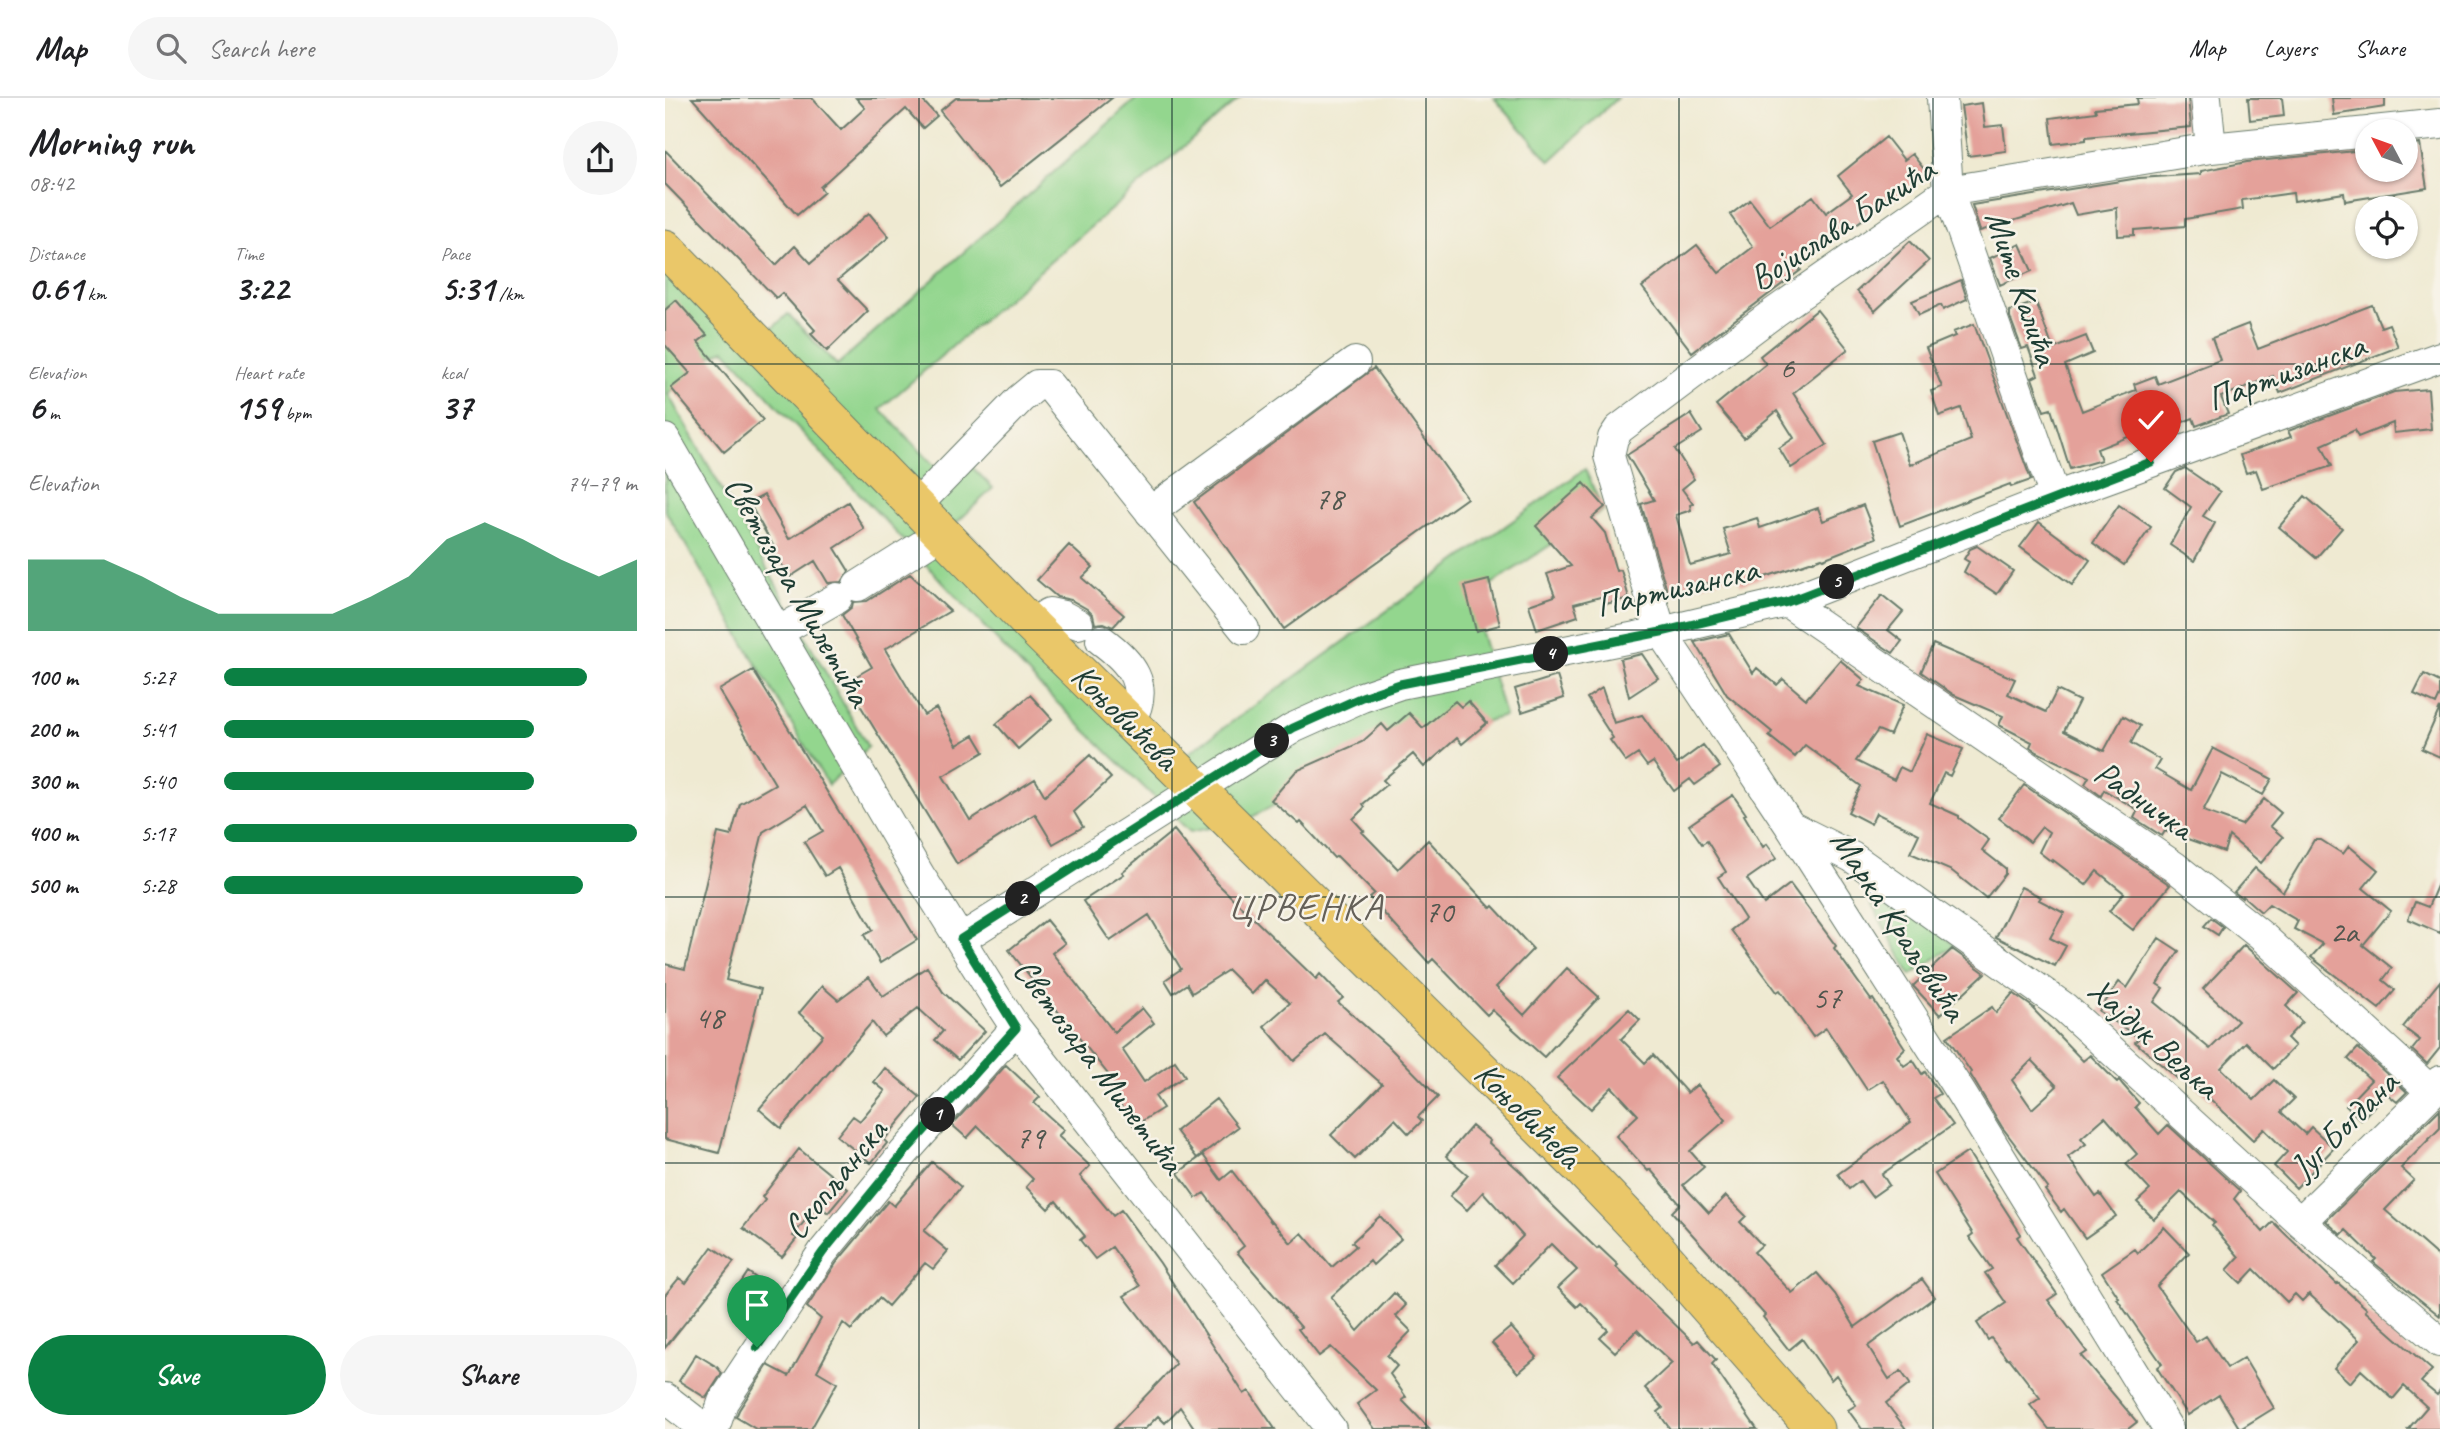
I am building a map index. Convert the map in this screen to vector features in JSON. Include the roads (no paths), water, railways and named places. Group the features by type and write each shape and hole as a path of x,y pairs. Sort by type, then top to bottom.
{"main road":[{"name":"Коњовићева","path":"665,248 1031,625 1593,1180 1815,1429"}],"street":[{"name":"Мите Калића","path":"1942,98 1948,191 2055,498"},
{"path":"2206,98 2211,148"},
{"name":"Војислава Бакића","path":"2419,126 2440,124"},
{"name":"Војислава Бакића","path":"1610,446 1619,429 1775,312 1948,191 2211,148 2355,134"},
{"name":"Партизанска","path":"961,939 1293,728 1362,697 1400,684 1661,632 1787,602 2055,498 2440,357"},
{"path":"1150,512 1355,362"},
{"path":"916,506 1020,399 1037,385 1049,385 1244,629"},
{"name":"Светозара Милетића","path":"665,439 920,876 1016,1028 1331,1429"},
{"name":"Марка Краљевића","path":"1610,446 1609,456 1661,632 1790,826 1961,1093 2168,1429"},
{"path":"778,632 942,533"},
{"name":"Радничка","path":"1787,602 2175,867 2264,938 2436,1087"},
{"path":"1031,625 1049,613 1063,615 1090,632 1126,662 1139,683 1139,697 1130,721"},
{"name":"Хајдук Вељка","path":"1790,826 1852,858 2065,1008 2300,1222 2440,1342"},
{"name":"Скопљанска","path":"715,1429 723,1402 823,1252 904,1153 1016,1028"},
{"name":"Југ Богдана","path":"2300,1222 2436,1087"},
{"path":"665,1398 705,1429"}],"district":[{"name":"ЦРВЕНКА","path":"1306,906"}]}
